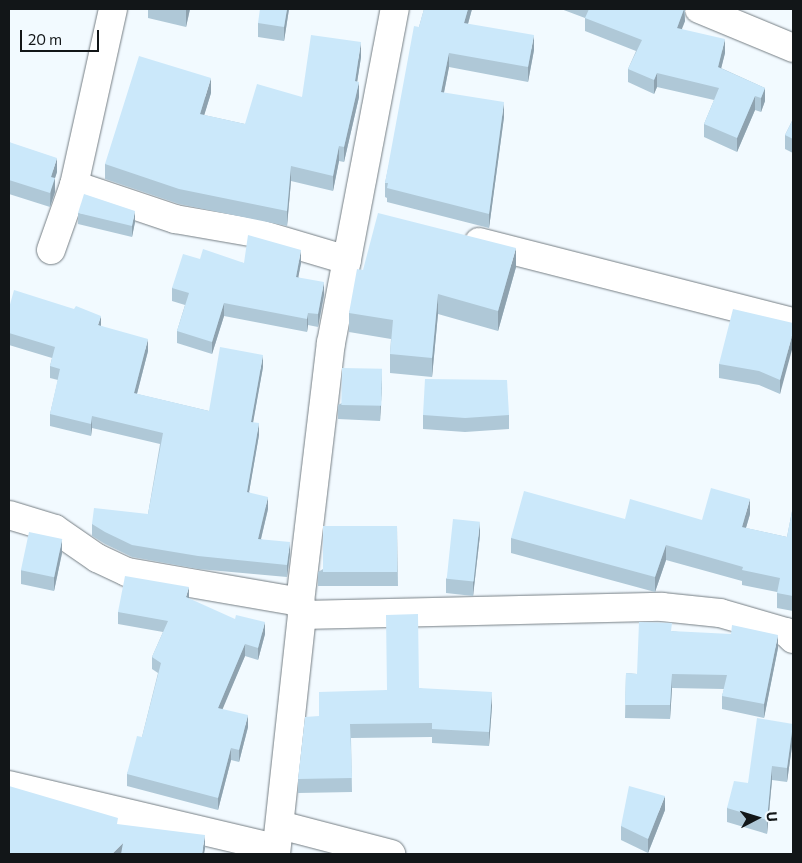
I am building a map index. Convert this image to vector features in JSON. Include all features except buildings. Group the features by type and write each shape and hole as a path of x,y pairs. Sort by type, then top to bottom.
{"street":[{"path":"51,250 74,185 113,9"},
{"path":"277,842 319,427 347,260 368,213 394,9"},
{"path":"699,9 793,48"},
{"path":"74,185 175,219 256,234 347,260"},
{"path":"455,236 793,322"},
{"path":"9,515 55,529 97,558 127,572 301,608 662,607 720,613 786,632 793,639"},
{"path":"9,785 277,842 391,854"}]}
